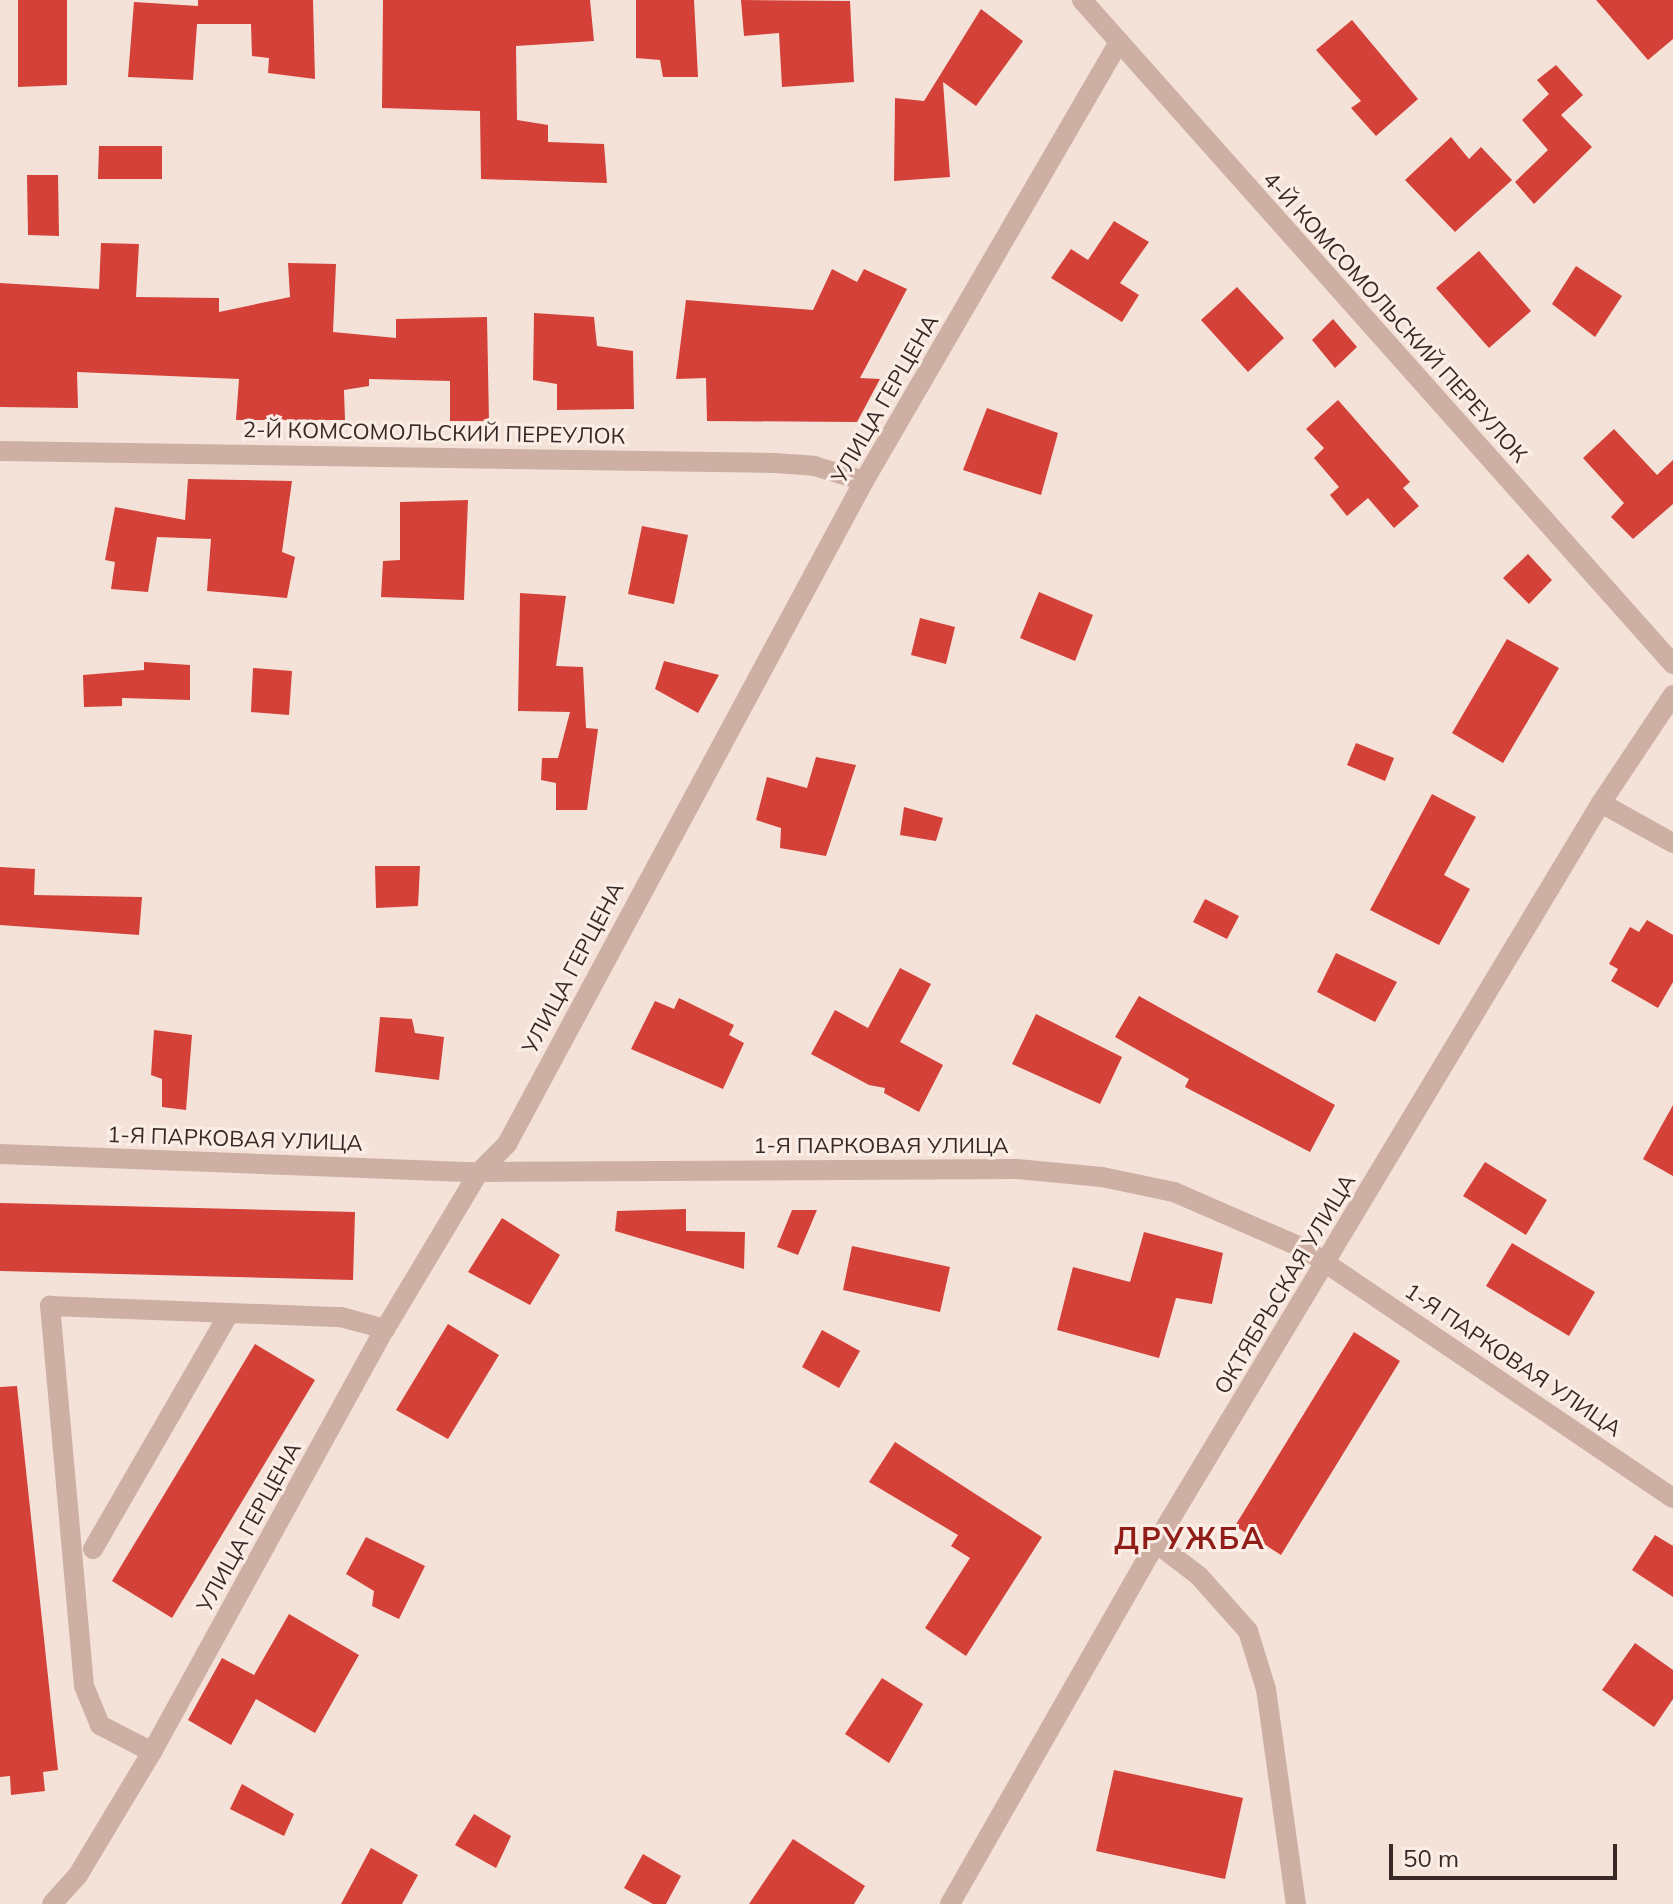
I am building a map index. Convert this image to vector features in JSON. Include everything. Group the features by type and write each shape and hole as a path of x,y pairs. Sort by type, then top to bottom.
{"street":[{"name":"4-Й КОМСОМОЛЬСКИЙ ПЕРЕУЛОК","path":"1082,0 1673,664"},
{"name":"УЛИЦА ГЕРЦЕНА","path":"52,1904 78,1875 152,1752 385,1329 479,1172 507,1144 864,481 1119,42"},
{"name":"2-Й КОМСОМОЛЬСКИЙ ПЕРЕУЛОК","path":"0,451 775,463 814,466 864,481"},
{"name":"ОКТЯБРЬСКАЯ УЛИЦА","path":"950,1904 1156,1543 1328,1263 1601,803 1673,695"},
{"path":"1601,803 1673,843"},
{"name":"1-Я ПАРКОВАЯ УЛИЦА","path":"0,1154 479,1172 1017,1169 1102,1177 1174,1192 1223,1210 1328,1263 1673,1498"},
{"path":"152,1752 100,1725 84,1686 50,1306 341,1317 385,1329"},
{"path":"93,1549 229,1313"},
{"path":"1156,1543 1199,1576 1248,1631 1266,1689 1296,1904"}],"building":[{"path":"18,0 67,0 67,85 18,87"},
{"path":"198,0 313,0 315,79 268,73 269,58 252,56 251,24 197,24 193,80 128,77 134,2 198,6"},
{"path":"383,0 590,0 594,41 516,46 517,120 548,125 548,142 604,144 607,183 481,179 480,111 382,108"},
{"path":"636,0 694,0 698,77 663,77 660,60 636,58"},
{"path":"741,0 850,1 854,82 782,87 779,33 744,36"},
{"path":"1596,0 1673,0 1673,39 1648,60"},
{"path":"981,9 1023,41 976,106 943,82 950,177 894,181 895,98 924,101"},
{"path":"1352,20 1418,99 1376,136 1351,108 1361,101 1316,50"},
{"path":"1556,65 1583,95 1561,115 1592,147 1534,204 1515,182 1548,150 1522,120 1549,94 1537,80"},
{"path":"1451,137 1469,159 1481,147 1512,180 1455,232 1405,180"},
{"path":"99,146 162,146 162,179 98,179"},
{"path":"27,175 58,175 59,236 28,235"},
{"path":"1114,221 1149,242 1120,283 1139,295 1122,322 1051,278 1071,249 1088,260"},
{"path":"101,243 139,244 136,297 219,298 219,312 290,297 288,263 336,264 333,332 396,338 396,319 487,317 489,421 450,421 450,381 369,379 369,386 344,390 345,420 236,420 239,379 77,372 78,408 0,407 0,283 99,289"},
{"path":"1479,251 1531,311 1489,348 1436,288"},
{"path":"1576,266 1622,296 1595,337 1552,304"},
{"path":"832,269 857,282 864,269 907,289 860,378 880,379 857,422 707,421 706,378 676,379 686,300 813,310"},
{"path":"1237,287 1284,338 1248,372 1201,320"},
{"path":"534,313 594,317 597,346 633,351 634,409 557,410 557,384 533,380"},
{"path":"1333,319 1357,347 1335,368 1312,340"},
{"path":"1338,400 1410,482 1403,488 1419,506 1394,528 1368,498 1347,516 1330,495 1339,487 1314,458 1324,448 1306,429"},
{"path":"987,408 1058,433 1041,495 963,470"},
{"path":"1614,429 1657,475 1673,460 1673,504 1633,539 1611,517 1624,503 1583,458"},
{"path":"188,479 292,481 282,552 295,557 287,598 207,591 211,539 157,537 148,592 111,589 115,562 105,560 115,507 185,520"},
{"path":"468,500 464,600 381,597 383,561 400,560 400,502"},
{"path":"642,526 688,535 674,604 628,594"},
{"path":"1528,554 1552,580 1529,604 1503,578"},
{"path":"1039,592 1093,615 1075,661 1020,638"},
{"path":"520,593 566,596 556,666 583,667 586,728 598,729 587,810 556,810 556,783 541,780 542,758 558,758 570,712 518,711"},
{"path":"920,618 955,627 946,664 911,655"},
{"path":"1507,639 1559,668 1503,763 1452,733"},
{"path":"664,661 719,675 698,713 655,689"},
{"path":"144,662 190,665 190,700 122,698 122,706 84,707 83,675 144,670"},
{"path":"253,668 292,671 289,715 251,712"},
{"path":"1356,743 1394,758 1385,781 1347,765"},
{"path":"816,757 856,765 826,856 780,848 781,828 756,820 767,777 807,788"},
{"path":"1432,794 1476,817 1444,875 1470,889 1439,945 1370,910"},
{"path":"904,807 943,818 936,841 900,835"},
{"path":"375,866 420,866 418,906 376,908"},
{"path":"0,867 35,869 34,895 142,897 139,935 0,925"},
{"path":"1205,899 1239,916 1227,939 1193,922"},
{"path":"1647,920 1673,935 1673,982 1658,1008 1611,981 1618,969 1609,964 1630,927 1639,932"},
{"path":"1336,953 1397,982 1375,1022 1317,992"},
{"path":"900,968 931,984 900,1042 943,1065 919,1112 884,1093 885,1088 869,1085 811,1054 835,1010 868,1028"},
{"path":"1139,996 1335,1105 1310,1152 1185,1087 1189,1079 1115,1037"},
{"path":"679,998 734,1025 729,1035 744,1043 723,1089 631,1049 655,1001 674,1009"},
{"path":"1036,1014 1122,1057 1100,1104 1012,1064"},
{"path":"380,1017 412,1019 415,1033 444,1037 439,1080 375,1072"},
{"path":"154,1030 192,1035 186,1110 162,1107 162,1079 151,1075"},
{"path":"1673,1105 1673,1176 1643,1159"},
{"path":"1485,1162 1547,1200 1526,1235 1463,1196"},
{"path":"0,1203 355,1212 353,1280 0,1271"},
{"path":"686,1209 686,1231 745,1232 744,1269 615,1231 617,1211"},
{"path":"792,1210 817,1210 798,1255 777,1247"},
{"path":"502,1218 560,1255 530,1305 468,1272"},
{"path":"1144,1232 1223,1253 1212,1304 1176,1298 1159,1358 1057,1330 1073,1267 1130,1282"},
{"path":"1512,1243 1595,1292 1569,1336 1486,1286"},
{"path":"852,1246 950,1267 940,1312 843,1290"},
{"path":"448,1324 499,1355 448,1439 396,1410"},
{"path":"822,1330 860,1351 839,1388 802,1367"},
{"path":"1354,1332 1400,1361 1281,1555 1235,1526"},
{"path":"255,1344 315,1380 172,1618 112,1581"},
{"path":"17,1386 58,1770 43,1772 45,1791 11,1795 10,1776 0,1777 0,1387"},
{"path":"895,1442 1042,1537 966,1656 925,1628 970,1558 951,1546 958,1535 869,1482"},
{"path":"1655,1535 1673,1546 1673,1597 1632,1570"},
{"path":"366,1537 425,1566 399,1619 372,1606 374,1591 346,1574"},
{"path":"289,1614 359,1655 315,1733 256,1699 231,1745 188,1720 222,1658 254,1675"},
{"path":"1635,1643 1673,1670 1673,1699 1654,1727 1602,1690"},
{"path":"882,1678 923,1704 889,1763 845,1734"},
{"path":"1114,1770 1243,1798 1225,1879 1096,1851"},
{"path":"242,1784 294,1814 284,1836 230,1809"},
{"path":"474,1814 511,1836 496,1868 455,1845"},
{"path":"793,1839 865,1886 854,1904 749,1904"},
{"path":"371,1848 418,1875 402,1904 341,1904"},
{"path":"643,1854 681,1876 666,1904 653,1904 624,1888"}],"district":[{"name":"ДРУЖБА","path":"1190,1538"}]}
